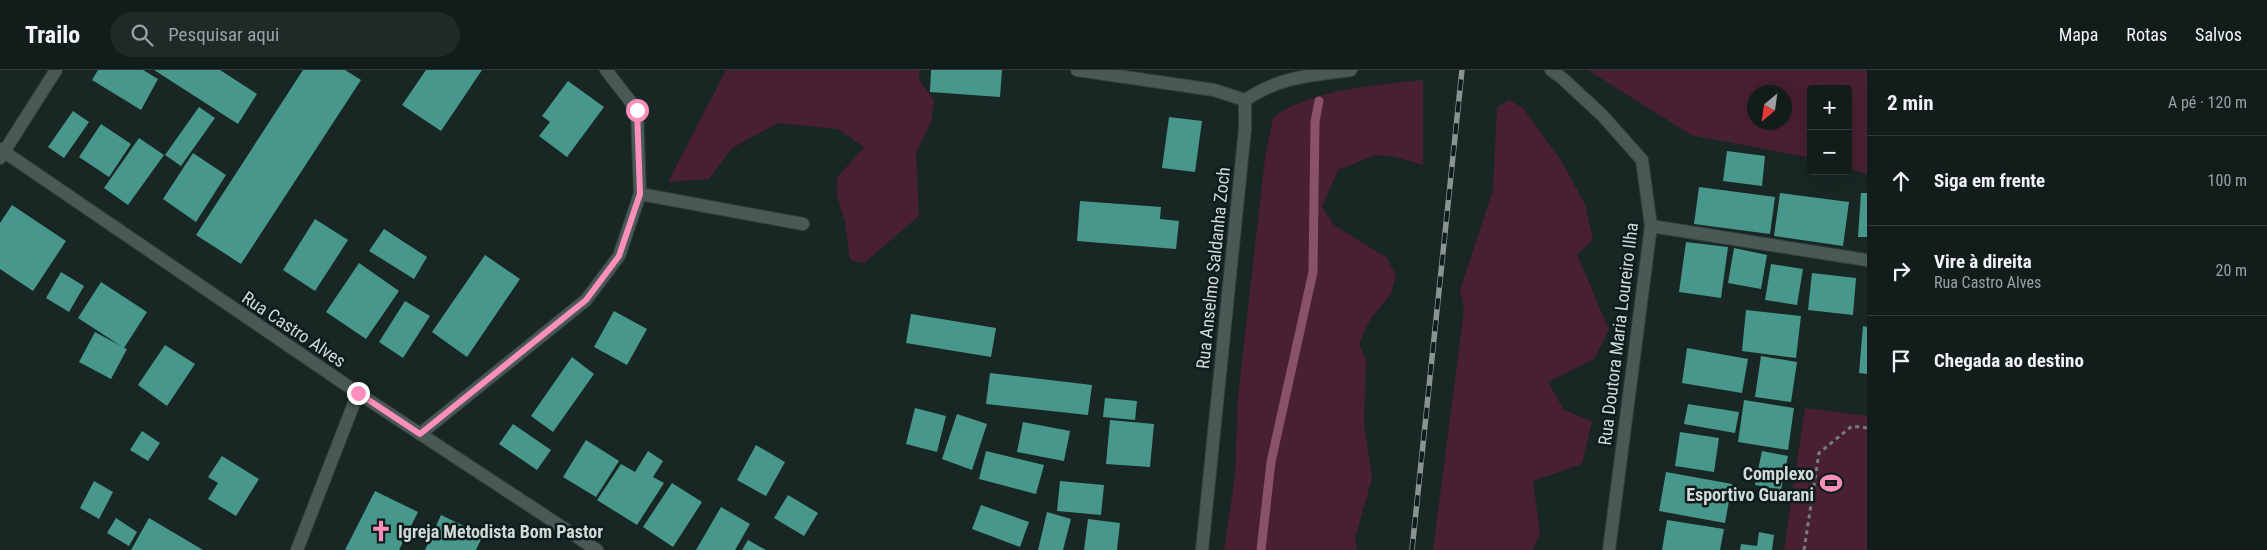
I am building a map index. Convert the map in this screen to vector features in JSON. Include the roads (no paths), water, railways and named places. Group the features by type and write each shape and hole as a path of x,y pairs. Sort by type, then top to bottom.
{"street":[{"path":"1,153 56,70"},
{"path":"420,434 586,300 619,256 640,194 637,110 606,70"},
{"path":"1077,70 1214,90 1245,100 1263,88 1281,81 1351,70"},
{"name":"Rua Doutora Maria Loureiro Ilha","path":"1550,70 1562,78 1602,115 1642,160 1651,226 1609,550"},
{"name":"Rua Anselmo Saldanha Zoch","path":"1202,550 1245,129 1245,100"},
{"name":"Rua Castro Alves","path":"1,153 596,550"},
{"path":"640,194 803,224"},
{"path":"1651,226 1867,260"},
{"path":"297,550 358,393"}],"waterway":[{"path":"1261,550 1271,462 1313,272 1315,122 1319,101"}],"railway":[{"path":"1412,550 1462,70"}],"place":[{"name":"Complexo Esportivo Guarani","path":"1831,483"},
{"name":"Igreja Metodista Bom Pastor","path":"381,531"}]}
